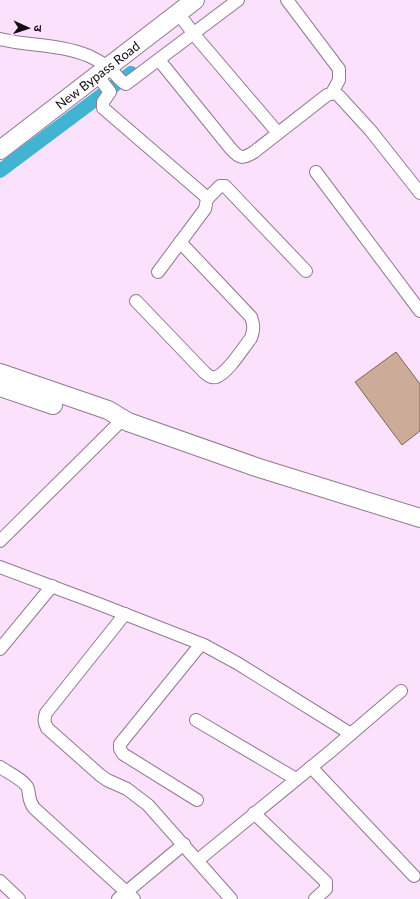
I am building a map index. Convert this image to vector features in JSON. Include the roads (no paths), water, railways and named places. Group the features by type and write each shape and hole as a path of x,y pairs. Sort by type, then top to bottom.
{"street":[{"name":"New Bypass Road","path":"0,150 110,79 188,25 195,0"},
{"path":"0,39 14,43 71,50 91,57 110,79 126,84 159,60 188,25 238,0"},
{"path":"159,60 237,155 242,157 248,156 332,93 339,80 339,69 287,0"},
{"path":"188,25 278,133"},
{"path":"110,79 110,94 103,102 102,108 207,199"},
{"path":"332,93 339,96 371,130 420,193"},
{"path":"316,172 420,311"},
{"path":"158,272 204,209 207,199 220,186 225,186 306,271"},
{"path":"136,300 204,373 211,377 216,377 223,373 251,338 254,332 254,324 251,317 180,242"},
{"path":"0,373 108,410 124,421 259,468 420,518"},
{"path":"0,387 104,420 124,421"},
{"path":"0,541 124,421"},
{"path":"0,567 201,644 237,664 351,734"},
{"path":"0,648 52,586"},
{"path":"125,614 46,713 44,719 45,723 47,728 100,775 127,789 148,805 231,899"},
{"path":"197,800 123,754 120,749 120,744 201,644"},
{"path":"198,860 351,734 400,691"},
{"path":"196,720 296,779"},
{"path":"0,767 27,787 29,799 34,808 126,897 184,844"},
{"path":"311,767 414,876"},
{"path":"254,813 326,882 326,890 316,899"},
{"path":"0,881 19,899"}],"waterway":[{"path":"0,171 131,73"}]}
